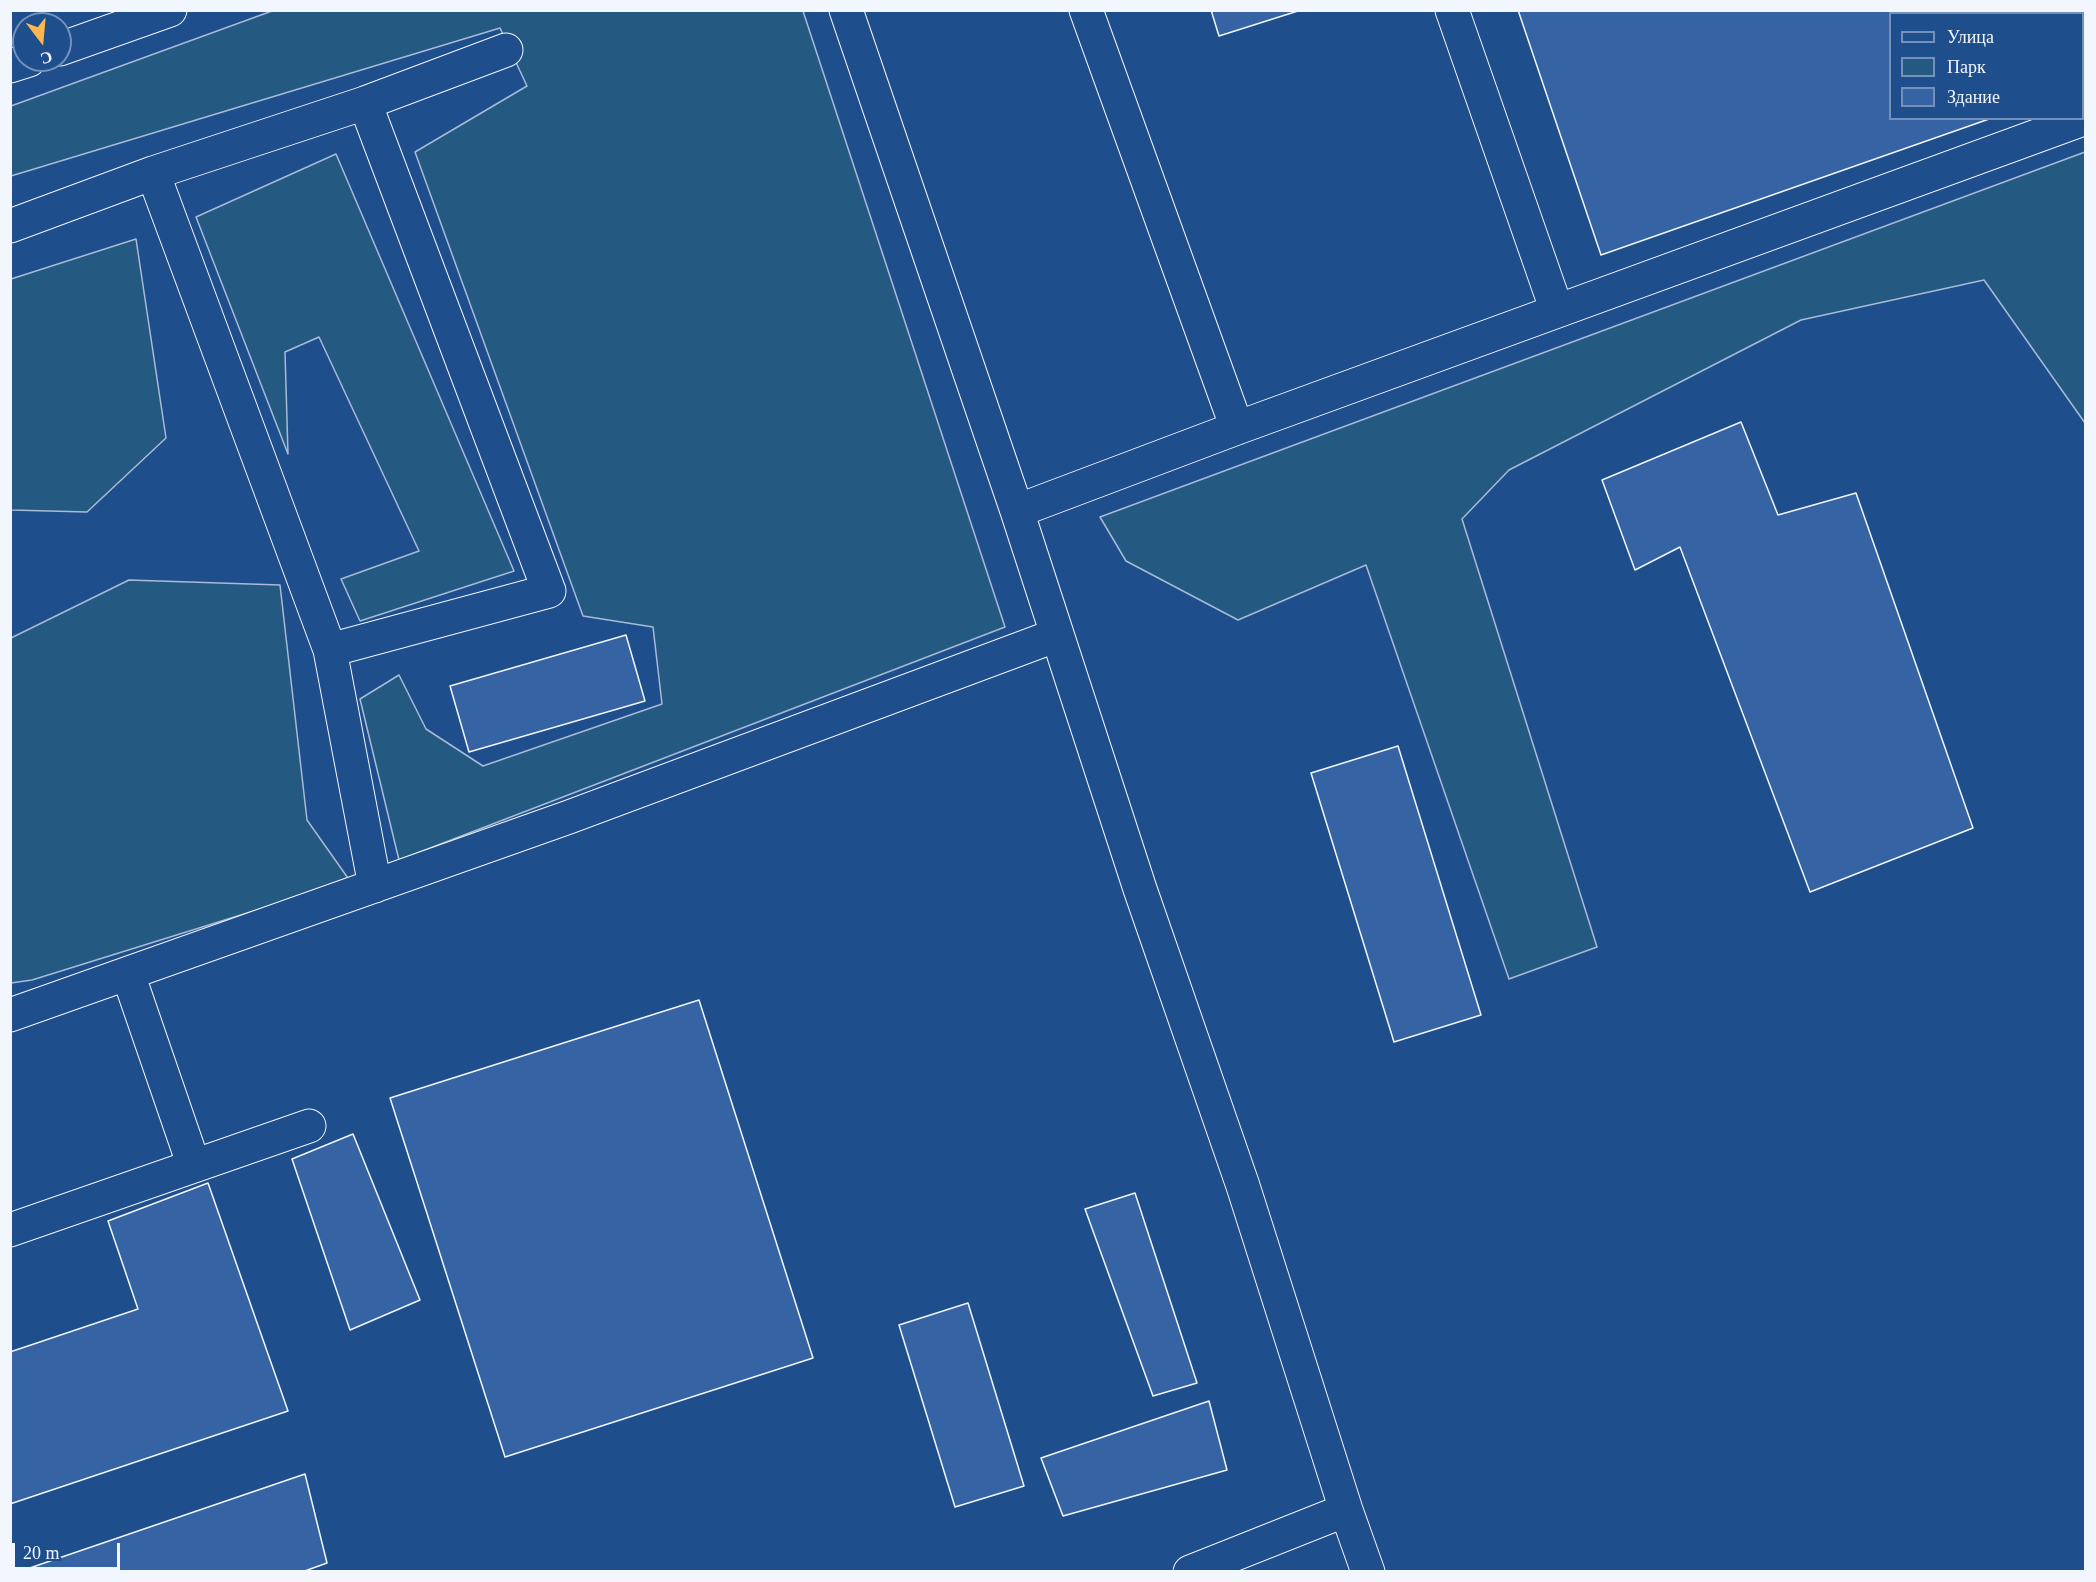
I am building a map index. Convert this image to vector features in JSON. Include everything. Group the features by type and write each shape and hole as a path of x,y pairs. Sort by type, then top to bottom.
{"street":[{"path":"72,45 170,10"},
{"path":"846,10 1017,511 1140,889 1243,1186 1346,1510 1368,1572"},
{"path":"1086,10 1237,428"},
{"path":"1452,10 1557,311"},
{"path":"10,226 153,173 364,103 506,50"},
{"path":"330,650 549,591 364,103"},
{"path":"1017,511 1237,428 2080,120"},
{"path":"153,173 330,650 375,886"},
{"path":"10,1015 580,812 1057,635"},
{"path":"128,974 194,1166"},
{"path":"10,1230 309,1126"},
{"path":"1190,1572 1346,1510"}],"green space":[{"path":"272,11 803,11 1005,627 399,860 360,699 399,675 426,729 483,766 662,704 653,627 583,616 415,152 527,86 500,28 11,176 11,106"},
{"path":"2085,152 2085,423 1984,280 1801,320 1509,470 1462,519 1597,947 1509,979 1366,565 1238,620 1126,561 1100,517"},
{"path":"336,154 514,571 360,621 341,579 419,551 319,337 285,352 288,454 196,217"},
{"path":"136,239 166,438 87,512 11,510 11,279"},
{"path":"129,580 280,585 307,820 350,881 32,980 11,983 11,638"}],"building":[{"path":"1211,10 1301,10 1219,36"},
{"path":"1518,10 2074,10 2074,12 1889,12 1889,120 1986,120 1601,255"},
{"path":"2084,43 2086,48 2086,86 2084,86"},
{"path":"1741,422 1778,515 1856,493 1973,828 1810,892 1680,547 1635,570 1602,480"},
{"path":"626,635 645,701 469,752 450,686"},
{"path":"1398,746 1481,1015 1394,1042 1311,773"},
{"path":"699,1000 813,1358 505,1457 390,1098"},
{"path":"353,1134 420,1300 350,1330 292,1159"},
{"path":"208,1183 288,1411 10,1504 10,1352 138,1309 108,1221"},
{"path":"1135,1193 1197,1383 1153,1396 1085,1209"},
{"path":"968,1303 1024,1486 955,1507 899,1325"},
{"path":"1209,1401 1227,1470 1063,1516 1041,1458"},
{"path":"305,1474 327,1563 302,1572 18,1572"}]}
